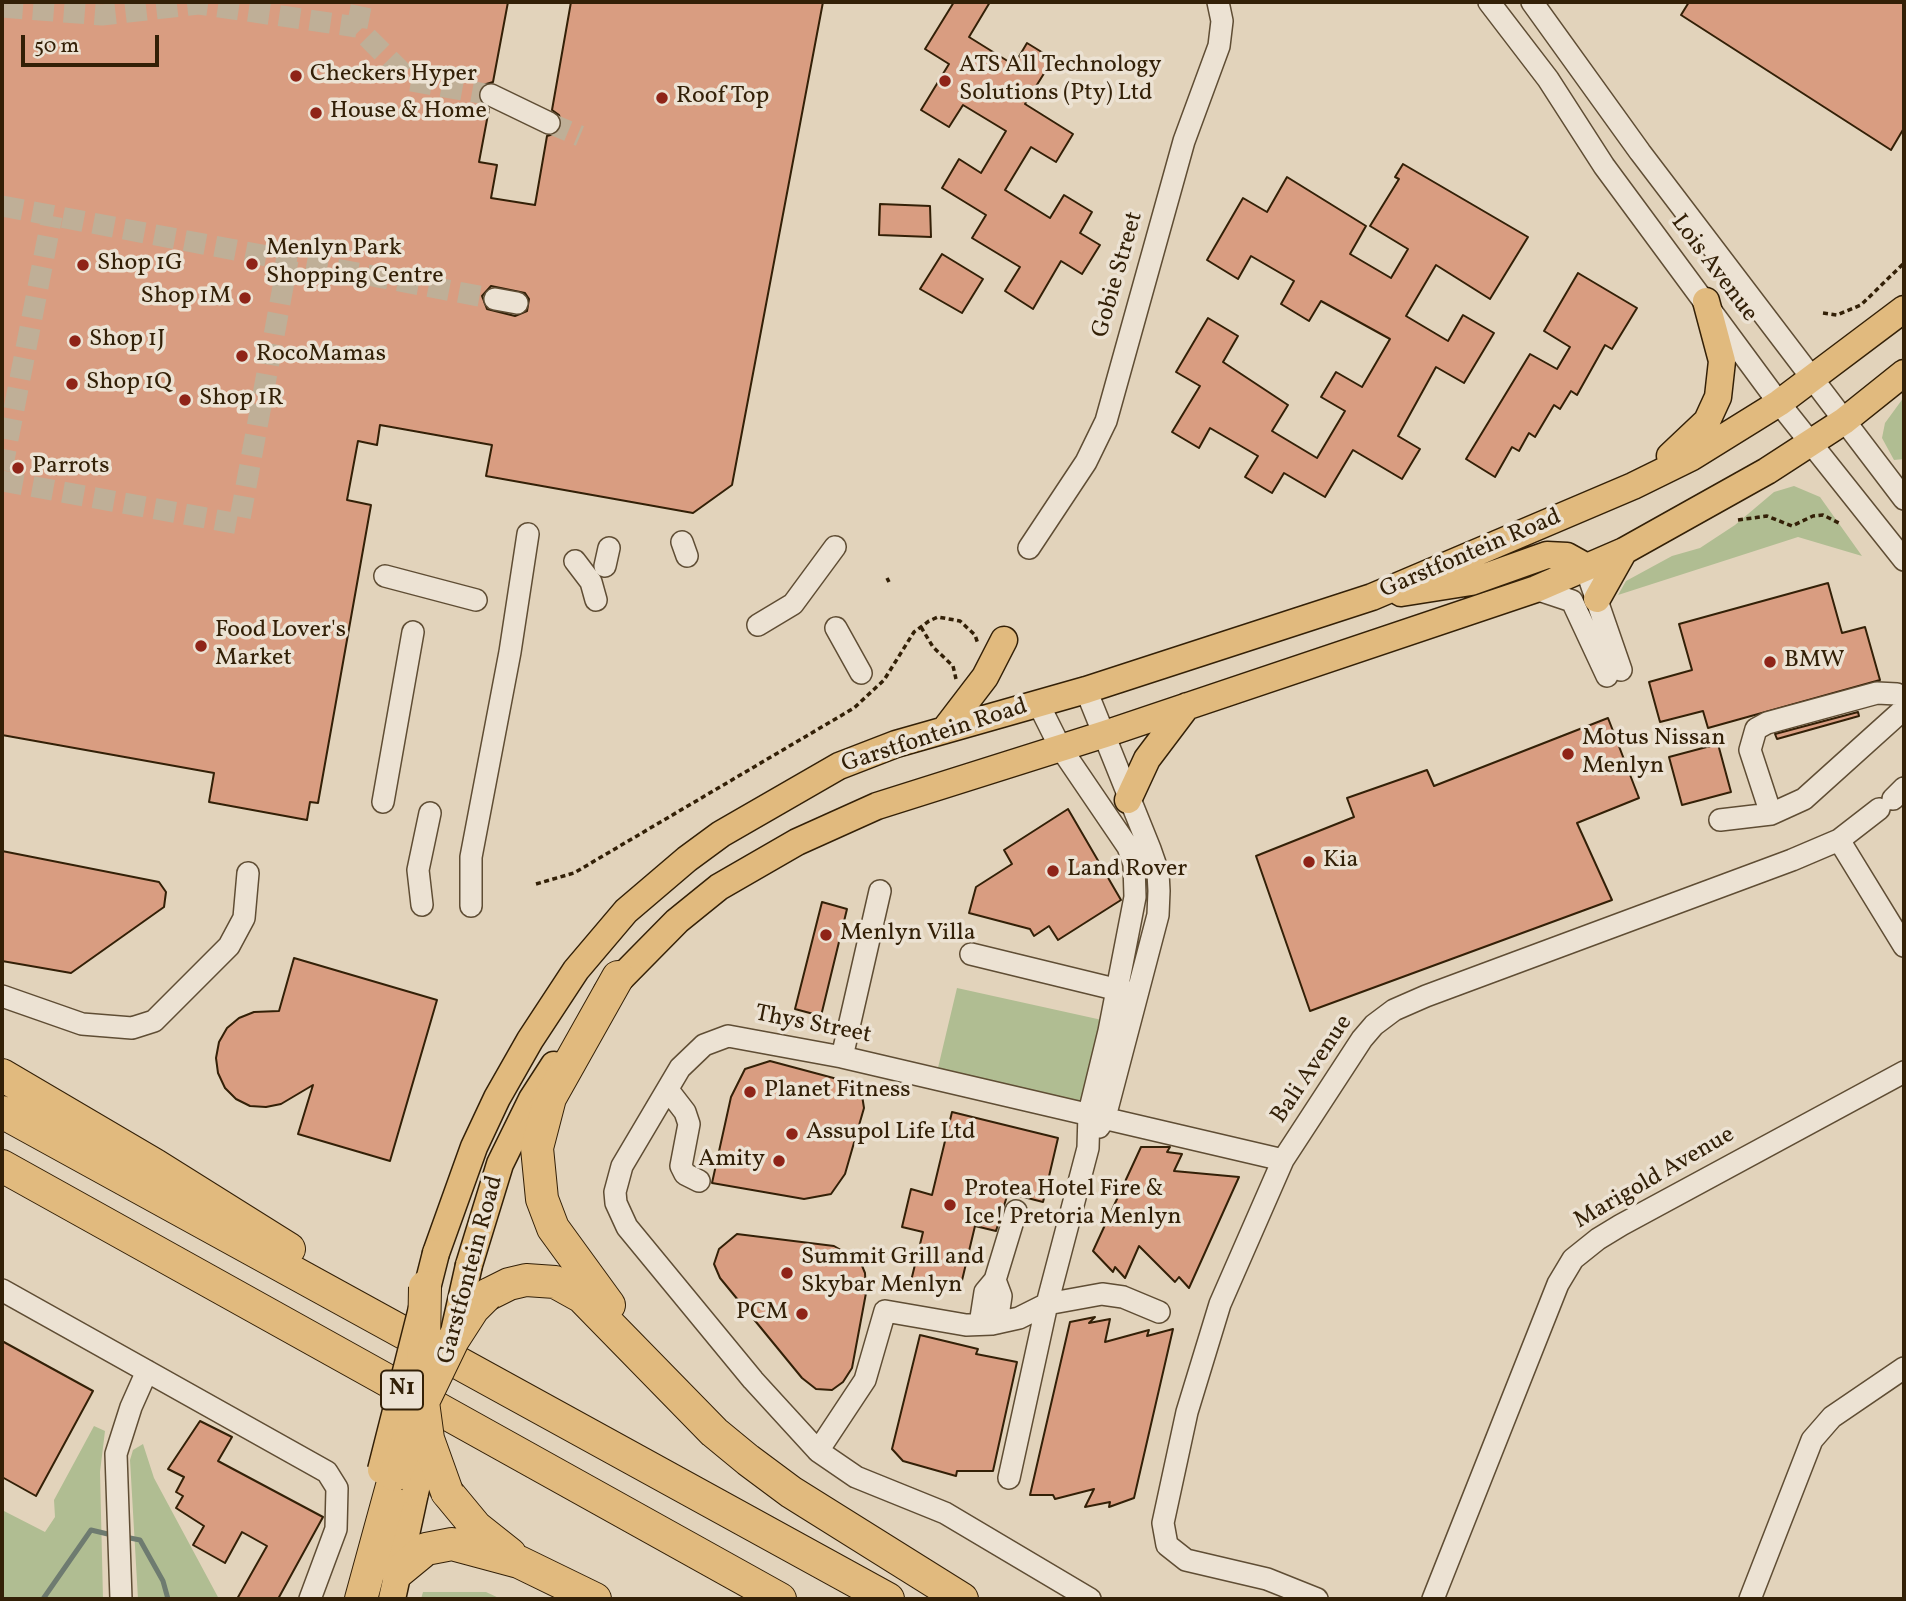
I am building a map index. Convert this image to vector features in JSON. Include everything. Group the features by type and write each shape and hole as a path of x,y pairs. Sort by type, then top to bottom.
{"highway":[{"path":"618,977 550,1098 537,1148 537,1168 542,1199 553,1228 676,1391"},
{"path":"2,1075 297,1254 375,1318"},
{"name":"N1","path":"2,1112 888,1599"},
{"name":"N1","path":"10,1172 780,1599"},
{"path":"361,1599 423,1402 453,1340 473,1308 487,1296 509,1284 526,1280 555,1282 567,1287 597,1311 714,1432 791,1492 962,1599"},
{"path":"425,1287 423,1402 428,1439 447,1492 476,1527 519,1562"},
{"path":"395,1586 426,1549 438,1545 452,1545 519,1562 596,1599"}],"main road":[{"path":"1633,486 1690,439 1707,421 1718,397 1723,361 1706,301"},
{"name":"Garstfontein Road","path":"395,1586 397,1479 425,1287 474,1147 496,1098 576,970 626,911 687,859 796,788 839,766 946,728 1086,690 1372,597 1633,486 1692,457 1779,403 1904,309"},
{"name":"Garstfontein Road","path":"353,1599 397,1479 428,1439 469,1265 500,1164 532,1098 574,1035 618,977 677,920 719,887 758,862 877,806 1105,734 1536,589 1624,551 1724,497 1810,443 1844,421 1904,373"},
{"path":"1597,599 1624,551"},
{"path":"1372,597 1454,586 1547,555 1567,556 1585,566"},
{"path":"946,728 985,677 991,643"},
{"path":"1128,800 1147,760 1187,706"}],"street":[{"name":"Gobie Street","path":"1029,548 1086,462 1105,421 1184,141 1219,46 1222,21 1218,2"},
{"name":"Lois Avenue","path":"1489,2 1548,79 1604,166 1779,403 1904,560"},
{"name":"Lois Avenue","path":"1532,2 1640,152 1904,499"},
{"path":"491,95 549,123"},
{"path":"495,299 517,303"},
{"path":"471,906 471,857 510,652 528,534"},
{"path":"758,625 793,604 835,547"},
{"path":"575,561 591,582 596,600"},
{"path":"1536,589 1572,601 1614,673 1597,599 1585,566"},
{"path":"385,576 476,600"},
{"path":"836,628 860,673"},
{"path":"383,802 413,632"},
{"path":"1009,1478 1047,1304 1127,992 1158,915 1158,872 1086,690"},
{"path":"1770,814 1751,750 1756,729 1767,723 1877,693 1897,694 1904,698"},
{"path":"1038,704 1060,747 1128,847 1134,864 1135,897 1127,992"},
{"path":"1720,820 1770,814 1804,799 1904,709"},
{"name":"Bali Avenue","path":"1317,1599 1267,1578 1186,1560 1167,1545 1163,1523 1187,1412 1208,1340 1283,1160 1362,1039 1374,1025 1394,1010 1839,840 1892,799"},
{"path":"422,905 418,870 430,813"},
{"path":"1839,840 1904,946"},
{"path":"2,996 82,1024 132,1028 154,1021 229,947 244,918 248,873"},
{"path":"842,1057 880,891"},
{"path":"971,954 1127,992"},
{"name":"Thys Street","path":"1090,1599 945,1513 856,1477 818,1451 744,1370 647,1252 619,1213 615,1192 622,1166 667,1090 692,1054 704,1045 728,1036 842,1057 1283,1160"},
{"name":"Marigold Avenue","path":"1433,1599 1558,1284 1573,1259 1621,1225 1904,1072"},
{"path":"667,1090 685,1112 689,1124 681,1167 685,1174 699,1181"},
{"path":"988,1323 1001,1296 995,1280 1016,1211"},
{"path":"2,1290 315,1463 333,1478 337,1500 336,1529 310,1599"},
{"path":"818,1451 865,1380 885,1311 967,1325 1019,1318 1047,1304 1102,1294 1123,1297 1159,1312"},
{"path":"1750,1599 1812,1440 1832,1416 1904,1368"},
{"path":"121,1599 115,1466 120,1437 147,1371"}],"path":[{"path":"1823,313 1838,315 1861,305 1904,263"},
{"path":"1738,520 1767,516 1792,526 1813,516 1823,515 1841,524"},
{"path":"536,884 575,873 854,708 884,680 914,632 938,617 960,621 975,635 991,643"},
{"path":"921,627 933,647 953,666 957,684 966,682"}],"green space":[{"path":"1904,397 1904,459 1894,460 1882,438 1885,423"},
{"path":"1794,486 1820,497 1862,556 1798,537 1618,595 1626,581 1672,556 1700,548 1735,525 1774,492"},
{"path":"957,988 1111,1022 1082,1105 937,1072"},
{"path":"94,1426 105,1431 100,1472 103,1599 2,1599 2,1510 45,1532 55,1517 54,1500"},
{"path":"143,1444 154,1478 219,1599 138,1599 130,1460 133,1450"},
{"path":"423,1592 486,1592 501,1599 421,1599"}],"building":[{"path":"2,2 508,2 493,82 483,85 478,95 481,103 489,109 479,162 497,165 491,198 535,205 547,136 557,133 562,123 559,115 552,110 571,2 823,2 732,485 693,513 486,476 492,445 380,425 377,445 358,441 347,500 371,505 318,803 310,802 307,820 209,802 214,773 2,735","holes":["491,286 525,293 529,299 527,311 515,316 487,309 482,296"]},
{"path":"954,2 990,2 969,37 1014,65 1027,43 1053,59 1025,104 1073,134 1056,162 1031,147 1005,190 1050,218 1064,195 1092,212 1080,233 1100,245 1082,274 1061,261 1033,309 1005,291 1020,267 972,238 986,215 942,188 959,159 981,173 1006,131 963,105 949,127 921,110 949,64 925,49"},
{"path":"1689,2 1904,2 1904,128 1891,150 1681,15"},
{"path":"1403,164 1528,237 1490,299 1436,265 1406,316 1448,341 1463,315 1494,333 1464,383 1436,367 1398,436 1420,449 1402,479 1353,450 1325,497 1284,473 1272,493 1245,477 1258,456 1210,428 1199,448 1172,432 1200,386 1176,372 1208,318 1238,336 1223,362 1288,405 1272,431 1317,458 1345,411 1321,397 1336,372 1362,387 1390,339 1321,301 1309,321 1281,304 1294,281 1251,256 1238,279 1207,260 1243,198 1267,212 1287,177 1366,226 1350,254 1391,278 1408,249 1370,226 1399,179 1395,177"},
{"path":"880,204 930,206 931,237 879,235"},
{"path":"942,254 983,279 962,313 920,289"},
{"path":"1578,273 1637,308 1612,349 1605,345 1577,395 1571,391 1560,409 1554,405 1535,437 1529,433 1519,451 1512,447 1495,477 1466,459 1530,354 1557,369 1570,347 1544,331"},
{"path":"1828,583 1842,633 1865,627 1880,680 1708,728 1703,711 1660,722 1649,682 1692,670 1679,624"},
{"path":"1858,712 1859,716 1777,739 1775,734"},
{"path":"1608,718 1639,798 1577,823 1612,900 1310,1011 1256,856 1354,817 1347,798 1427,770 1434,786"},
{"path":"1718,744 1731,792 1682,805 1669,757"},
{"name":"Land Rover","path":"1068,809 1121,900 1058,940 1049,926 1034,936 1030,929 969,913 976,887 1012,864 1004,850"},
{"path":"2,851 159,882 166,892 164,907 71,973 2,961"},
{"name":"Menlyn Villa","path":"822,902 847,909 821,1016 795,1009"},
{"path":"294,958 437,1000 390,1161 298,1134 313,1085 281,1104 266,1107 250,1106 236,1099 225,1088 218,1073 216,1058 219,1042 227,1028 239,1018 254,1012 279,1011"},
{"path":"770,1061 841,1080 861,1089 864,1108 845,1174 831,1194 804,1199 712,1183 731,1097 745,1069"},
{"name":"Protea Hotel Fire & Ice! Pretoria Menlyn","path":"952,1112 1058,1138 1043,1202 1008,1193 996,1231 975,1226 959,1293 911,1281 923,1232 902,1227 911,1189 932,1195"},
{"path":"1141,1147 1170,1147 1167,1152 1182,1154 1174,1171 1239,1177 1189,1288 1179,1277 1175,1282 1139,1246 1125,1278 1115,1267 1113,1272 1093,1251"},
{"path":"737,1234 834,1246 860,1261 865,1273 866,1293 852,1368 843,1382 832,1390 816,1389 802,1378 720,1278 714,1264 719,1249"},
{"path":"1095,1317 1089,1323 1110,1319 1105,1342 1149,1330 1147,1336 1173,1329 1134,1498 1109,1507 1110,1502 1085,1507 1094,1489 1055,1499 1053,1495 1030,1495 1070,1322"},
{"path":"920,1335 978,1349 976,1354 1017,1362 993,1471 957,1471 956,1476 903,1461 892,1449"},
{"path":"2,1341 93,1391 36,1496 2,1477"},
{"path":"200,1421 232,1437 218,1461 323,1517 278,1599 237,1599 267,1546 242,1532 225,1563 193,1545 204,1526 176,1508 183,1496 176,1492 184,1477 168,1469"}],"waterway":[{"path":"43,1599 91,1530 112,1535"},
{"path":"125,1537 140,1540 163,1581 168,1599"}],"tunnel":[{"path":"357,27 362,2"},
{"path":"2,7 102,15 199,4 357,27 411,81 491,95"},
{"path":"549,123 580,136"},
{"path":"2,206 495,299"},
{"path":"2,470 52,216"},
{"path":"2,481 239,524 288,260"}],"place":[{"name":"Checkers Hyper","path":"296,76"},
{"name":"ATS All Technology Solutions (Pty) Ltd","path":"945,81"},
{"name":"Roof Top","path":"662,98"},
{"name":"House & Home","path":"316,113"},
{"name":"Menlyn Park Shopping Centre","path":"252,264"},
{"name":"Shop 1G","path":"83,265"},
{"name":"Shop 1M","path":"245,298"},
{"name":"Shop 1J","path":"75,341"},
{"name":"RocoMamas","path":"242,356"},
{"name":"Shop 1Q","path":"72,384"},
{"name":"Shop 1R","path":"185,400"},
{"name":"Parrots","path":"18,468"},
{"name":"Food Lover's Market","path":"201,646"},
{"name":"BMW","path":"1770,662"},
{"name":"Motus Nissan Menlyn","path":"1568,754"},
{"name":"Kia","path":"1309,862"},
{"name":"Land Rover","path":"1053,871"},
{"name":"Menlyn Villa","path":"826,935"},
{"name":"Planet Fitness","path":"750,1092"},
{"name":"Assupol Life Ltd","path":"792,1134"},
{"name":"Amity","path":"779,1161"},
{"name":"Protea Hotel Fire & Ice! Pretoria Menlyn","path":"950,1205"},
{"name":"Summit Grill and Skybar Menlyn","path":"787,1273"},
{"name":"PCM","path":"802,1314"}]}
